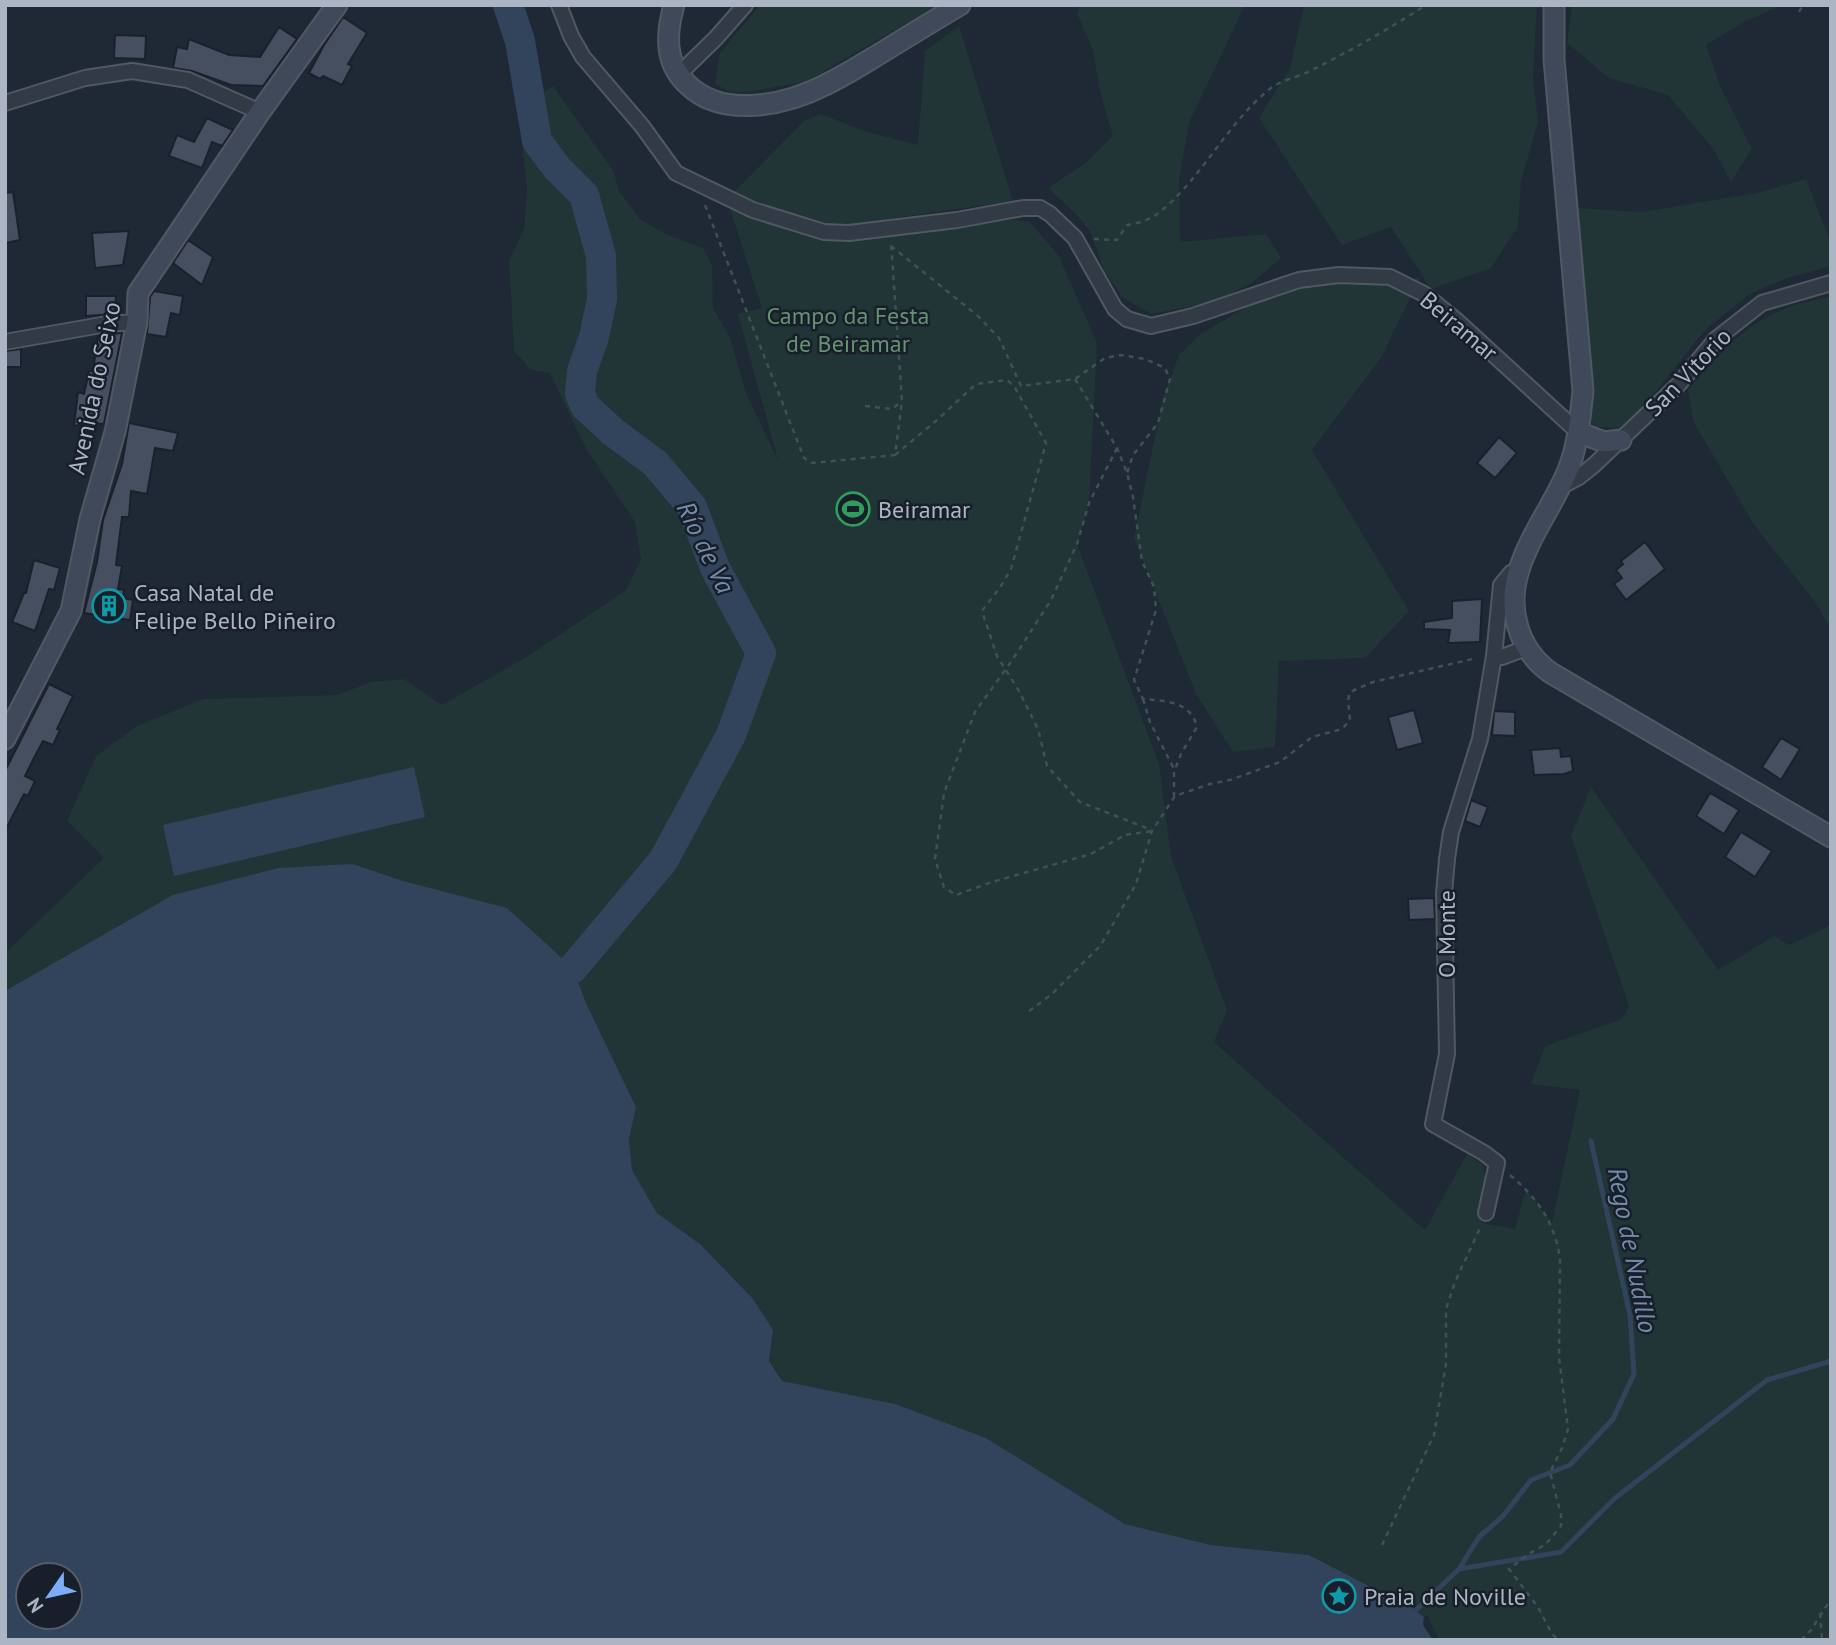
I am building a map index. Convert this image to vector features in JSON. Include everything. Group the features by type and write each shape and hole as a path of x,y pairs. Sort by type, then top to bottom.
{"street":[{"name":"Avenida do Seixo","path":"5,739 71,611 90,519 115,432 136,322 138,293 260,112 337,5"},
{"name":"Beiramar","path":"559,5 583,57 642,126 676,173 752,210 824,232 886,233 1023,208 1040,208 1051,214 1076,238 1115,309 1127,319 1151,326 1193,316 1299,281 1339,275 1390,277 1424,293 1578,432"},
{"path":"674,5 668,31 668,48 678,75 690,87 723,104 755,104 788,98 826,85 960,5"},
{"path":"678,75 745,5"},
{"path":"1554,5 1554,59 1583,391 1573,456 1518,570 1515,615 1526,648 1534,659 1551,673 1831,837"},
{"path":"5,103 85,78 132,71 188,80 260,112"},
{"name":"San Vitorio","path":"1560,486 1579,477 1621,440 1679,384 1716,339 1762,303 1831,283"},
{"path":"5,342 107,324 136,322"},
{"path":"1578,432 1604,442 1621,440"},
{"path":"1518,570 1505,578 1501,585 1494,656 1502,657 1526,648"},
{"name":"O Monte","path":"1494,656 1480,739 1451,832 1447,859 1444,906 1447,1054 1433,1124 1497,1163"},
{"path":"1486,1213 1497,1163"}],"path":[{"path":"1076,238 1117,240 1127,225 1144,222 1157,214 1185,187 1272,88 1310,71 1426,5"},
{"path":"1799,12 1803,5"},
{"path":"697,185 804,457 812,463 895,454 976,384 1007,380 1014,386 1046,443 1011,569 982,611 996,656 1019,691 1038,729 1046,766 1080,802 1152,831"},
{"path":"886,233 892,246 902,401 895,454"},
{"path":"886,233 892,246 978,316 999,338 1021,386 1075,379 1105,358 1121,355 1145,359 1165,368 1170,379 1158,423 1133,455 1127,473"},
{"path":"1075,379 1116,448 1127,473 1133,497 1142,561 1154,587 1156,610 1134,680 1150,722 1173,765 1174,796"},
{"path":"866,406 892,408 902,401"},
{"path":"1116,448 1089,503 1077,544 1051,600 975,712 944,793 935,859 944,887 956,895 1091,854 1125,835 1152,831"},
{"path":"1029,1011 1052,995 1101,945 1136,884 1152,831 1175,796 1280,762 1312,737 1342,729 1350,720 1350,692 1412,671 1494,656"},
{"path":"1143,699 1173,702 1186,708 1195,717 1197,727 1174,772"},
{"path":"1497,1163 1526,1189 1552,1224 1560,1258 1559,1357 1568,1429 1550,1472 1561,1515 1561,1526 1546,1545 1509,1569 1538,1607 1552,1634 1559,1640"},
{"path":"1382,1545 1434,1435 1446,1364 1446,1309 1486,1213"},
{"path":"1801,1640 1811,1630 1831,1599"},
{"path":"1820,1613 1822,1640"}],"green space":[{"path":"760,5 931,5 933,8 805,82 747,92 728,91 715,84 720,53"},
{"path":"1080,5 1245,5 1189,123 1179,181 1180,242 1266,234 1281,258 1253,282 1216,302 1151,314 1122,297 1104,270 1090,231 1048,188 1087,162 1113,136 1100,92 1093,50 1077,14"},
{"path":"1304,5 1537,5 1533,76 1538,122 1521,181 1518,226 1491,268 1431,289 1391,227 1342,245 1259,118 1290,68"},
{"path":"1572,5 1782,5 1744,22 1706,45 1720,86 1752,149 1731,182 1714,150 1668,95 1609,78 1567,43"},
{"path":"959,26 1013,201 852,224 823,224 733,193 805,120 821,114 864,131 918,145 925,51"},
{"name":"Campo da Festa de Beiramar","path":"553,86 614,172 619,191 641,220 668,235 703,248 712,266 713,308 730,338 746,393 778,460 738,314 762,308 729,206 785,229 829,237 881,237 1012,220 1029,221 1059,256 1097,343 1089,503 1077,544 1159,764 1171,856 1227,1010 1214,1042 1425,1230 1467,1154 1483,1165 1486,1181 1482,1223 1515,1229 1526,1189 1552,1223 1580,1090 1531,1084 1545,1046 1622,1019 1629,1006 1571,836 1591,787 1718,970 1774,936 1789,945 1831,925 1831,1640 1439,1640 1427,1615 1424,1617 1407,1605 1394,1604 1371,1587 1309,1555 1211,1545 1125,1524 986,1438 782,1381 769,1361 773,1330 700,1244 657,1213 632,1170 629,1139 636,1107 586,1003 573,968 403,881 353,864 5,992 5,953 104,858 67,821 96,756 137,726 203,699 337,695 371,682 404,679 442,705 528,656 626,590 641,560 635,522 585,447 550,373 531,370 514,351 509,261 524,229 527,191 522,141 525,112 540,94"},
{"path":"1806,179 1831,244 1831,266 1784,279 1750,294 1705,330 1643,407 1619,428 1597,427 1588,418 1576,208 1642,212 1757,193"},
{"path":"1420,278 1381,358 1312,450 1409,611 1365,658 1279,661 1275,747 1233,752 1196,694 1134,538 1163,398 1179,355 1199,335 1271,292 1340,283 1390,282"},
{"path":"1831,297 1831,629 1816,603 1754,525 1693,421 1688,390 1719,355 1749,328 1785,309"}],"water":[{"path":"414,767 425,817 174,876 163,825"},
{"path":"353,864 403,881 507,908 573,968 586,1003 636,1107 629,1139 632,1170 657,1213 700,1244 753,1299 773,1330 769,1361 782,1381 895,1404 986,1438 1125,1524 1211,1545 1309,1555 1371,1587 1394,1603 1407,1604 1424,1617 1423,1625 1433,1640 5,1640 5,991 173,895 278,868"}],"building":[{"path":"343,17 367,33 348,64 352,66 342,85 309,73"},
{"path":"279,27 297,39 263,86 231,85 192,71 173,68 177,47 187,49 189,39 229,55 260,57"},
{"path":"115,35 146,36 145,59 114,58"},
{"path":"207,118 233,130 222,146 212,142 202,168 169,156 177,135 194,142"},
{"path":"13,192 20,240 5,243 5,193"},
{"path":"129,231 123,265 95,268 92,233"},
{"path":"188,240 213,257 202,285 173,263"},
{"path":"154,291 183,296 180,315 171,313 166,337 147,334 150,297"},
{"path":"86,296 116,296 115,314 86,316"},
{"path":"122,333 104,424 74,426 78,392 84,394 89,371 93,371 98,335"},
{"path":"21,349 21,367 5,367 5,351"},
{"path":"129,423 178,433 173,451 155,448 147,494 131,491 129,517 122,517 116,565 122,566 118,589 124,590 123,598 133,600 130,620 84,613 97,562 103,520 122,464"},
{"path":"1499,437 1517,453 1495,478 1477,463"},
{"path":"1645,542 1665,569 1626,600 1614,584 1622,578 1616,570 1623,564 1621,561"},
{"path":"34,560 60,568 54,590 49,589 35,631 12,622 26,593"},
{"path":"1482,599 1480,642 1448,643 1450,630 1424,629 1424,622 1452,618 1452,601"},
{"path":"49,684 73,696 57,729 60,730 53,745 43,741 34,758 25,776 35,781 28,796 24,794 5,831 5,771"},
{"path":"1414,710 1423,743 1397,750 1388,717"},
{"path":"1494,711 1515,712 1515,736 1492,735"},
{"path":"1781,738 1800,749 1781,780 1762,767"},
{"path":"1560,748 1561,757 1571,756 1573,771 1534,775 1531,750"},
{"path":"1710,793 1739,810 1724,834 1696,816"},
{"path":"1471,800 1488,807 1480,827 1465,821"},
{"path":"1741,832 1772,851 1755,877 1725,857"},
{"path":"1434,898 1435,919 1409,920 1408,899"}],"waterway":[{"name":"Río de Va","path":"508,5 520,41 537,141 557,168 584,195 601,256 602,299 594,337 582,371 580,394 585,406 613,432 655,463 692,507 715,568 761,653 731,735 663,861 573,968"},
{"name":"Rego de Nudillo","path":"1416,1610 1459,1569 1479,1537 1503,1516 1531,1480 1570,1465 1613,1419 1634,1374 1630,1315 1591,1141"},
{"path":"1459,1569 1561,1552 1614,1499 1767,1380 1831,1361"}],"place":[{"name":"Beiramar","path":"853,509"},
{"name":"Casa Natal de Felipe Bello Piñeiro","path":"109,606"},
{"name":"Praia de Noville","path":"1339,1596"}]}
